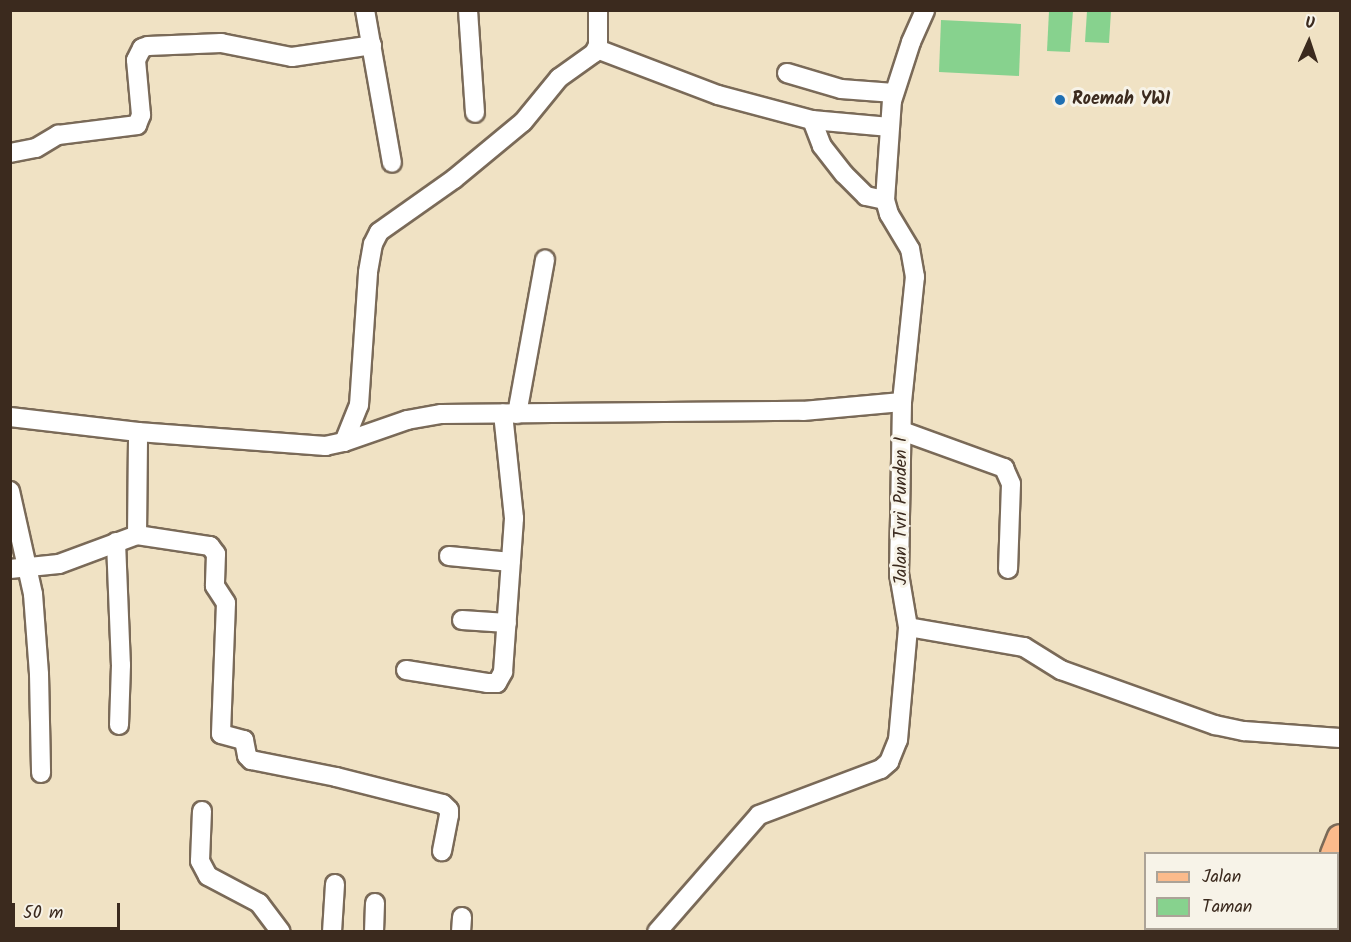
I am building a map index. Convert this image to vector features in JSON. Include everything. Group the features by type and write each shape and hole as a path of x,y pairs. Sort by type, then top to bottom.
{"main road":[{"path":"1334,852 1341,837"}],"street":[{"path":"365,10 392,164"},
{"path":"468,10 475,113"},
{"path":"597,49 598,10"},
{"name":"Jalan Tvri Punden I","path":"657,932 759,815 881,769 889,762 898,740 908,627 899,574 902,402 915,277 910,249 889,214 885,201 894,93 925,10"},
{"path":"10,153 36,148 58,135 137,125 141,115 136,60 142,48 148,46 221,43 292,57 372,45"},
{"path":"597,49 718,95 812,120 890,127"},
{"path":"344,442 359,405 368,272 373,244 379,232 454,179 523,122 559,78 597,49"},
{"path":"788,73 840,89 894,93"},
{"path":"812,120 822,146 844,174 866,196 885,201"},
{"path":"406,670 497,682 503,672 514,518 510,414 545,260"},
{"path":"10,417 138,432 325,446 344,442 407,420 441,414 803,411 902,402"},
{"path":"902,430 1004,468 1011,484 1008,569"},
{"path":"137,535 138,432"},
{"path":"10,491 19,569 36,624 41,773"},
{"path":"19,569 59,564 137,535 204,543 214,549 215,586 226,603 221,734 244,740 250,760 336,777 443,804 449,810 449,815 442,851"},
{"path":"116,542 121,665 119,725"},
{"path":"449,556 511,562"},
{"path":"462,620 507,623"},
{"path":"908,627 1024,647 1061,670 1215,725 1244,731 1341,738"},
{"path":"202,811 200,861 208,876 259,903 281,932"},
{"path":"333,932 335,884"},
{"path":"374,932 375,903"}],"green space":[{"path":"1049,11 1073,11 1070,52 1047,51"},
{"path":"1087,11 1111,11 1109,43 1085,42"},
{"path":"941,20 1021,24 1019,76 939,72"}],"place":[{"name":"Roemah YWI","path":"1060,100"}]}
